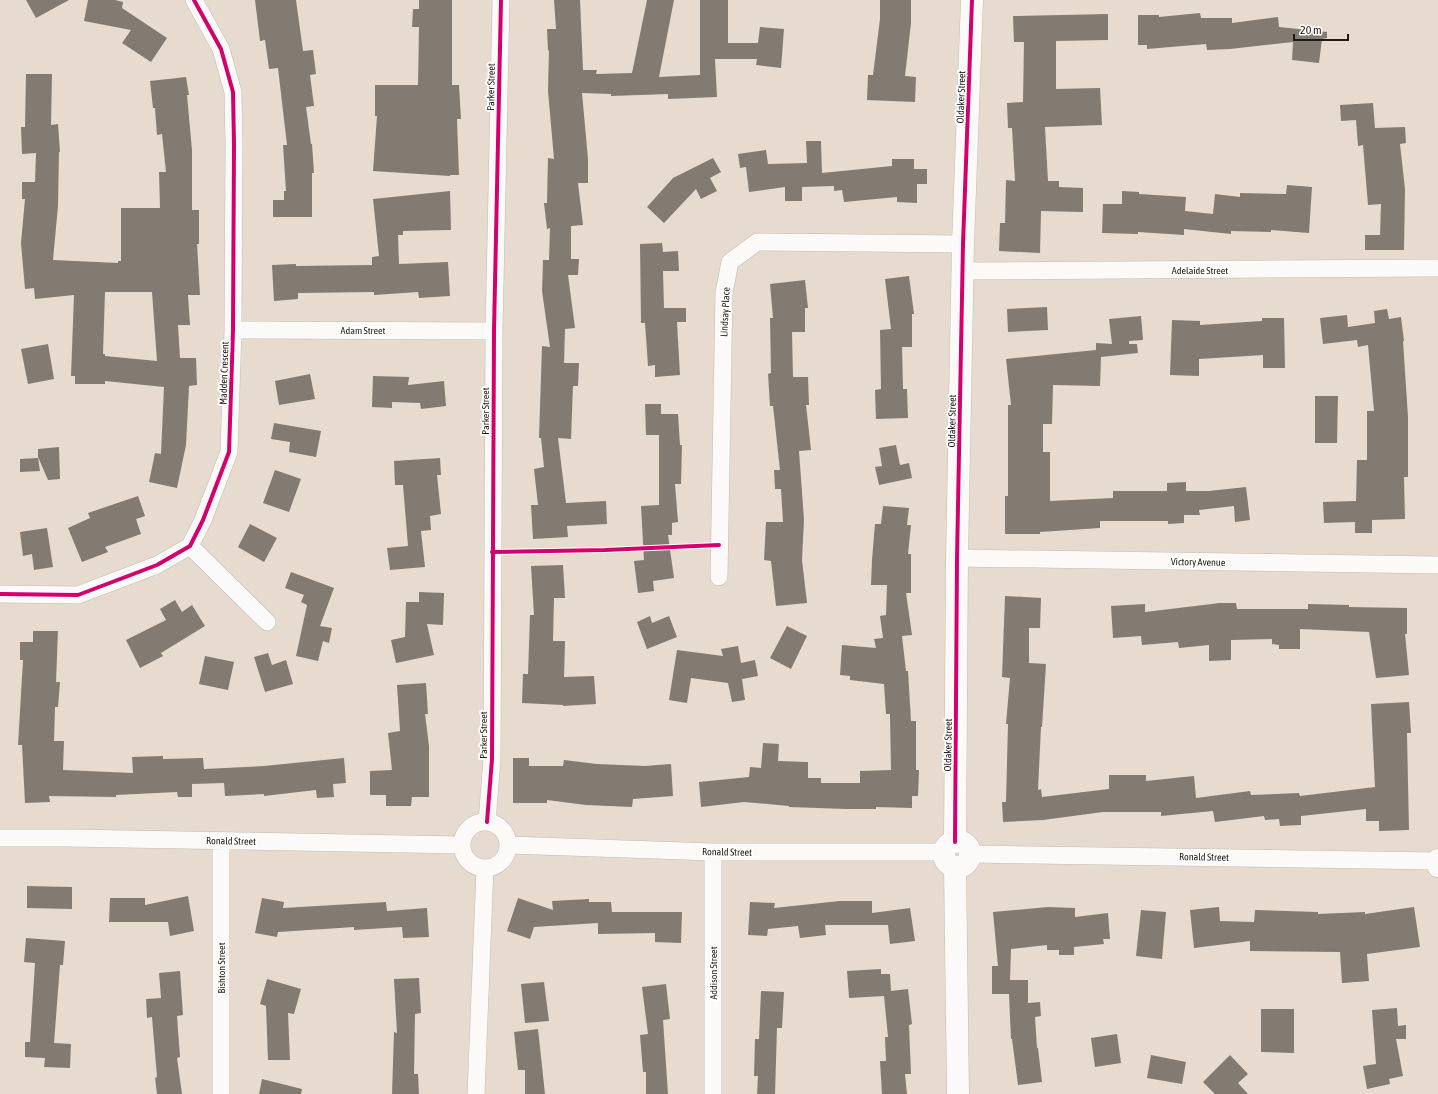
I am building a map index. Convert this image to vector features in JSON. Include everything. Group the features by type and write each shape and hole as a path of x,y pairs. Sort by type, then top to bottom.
{"street":[{"name":"Madden Crescent","path":"190,546 203,520 229,452 233,330 233,92 221,49 194,0"},
{"name":"Parker Street","path":"487,822 492,759 494,331 501,0"},
{"name":"Oldaker Street","path":"958,1094 956,854 957,558 962,271 972,0"},
{"name":"Lindsay Place","path":"719,577 724,293 730,262 757,242 963,244"},
{"name":"Adelaide Street","path":"962,271 1438,268"},
{"name":"Adam Street","path":"233,330 494,331"},
{"path":"0,594 78,595 157,565 190,546 267,622"},
{"name":"Victory Avenue","path":"957,558 1438,565"},
{"path":"479,822 487,822 500,826 505,832 509,845 504,859 499,864 485,868 472,864 463,852 462,845 463,838 467,831 479,822"},
{"name":"Ronald Street","path":"0,839 67,838 462,845"},
{"name":"Bishton Street","path":"221,841 221,1094"},
{"name":"Ronald Street","path":"509,845 713,852 1438,860"},
{"name":"Addison Street","path":"713,852 713,1094"},
{"path":"1438,860 1438,866"},
{"path":"476,1094 485,868"}],"building":[{"path":"26,0 69,0 36,18"},
{"path":"88,0 115,0 123,2 122,8 167,38 151,62 122,43 131,30 84,21"},
{"path":"255,0 296,0 303,51 313,50 316,74 310,75 314,106 306,107 312,144 314,173 312,173 312,217 273,217 273,200 284,200 284,191 286,191 283,145 287,145 278,68 269,69 265,40 260,41"},
{"path":"419,0 452,0 452,85 459,85 461,119 457,119 459,175 450,176 373,171 377,116 375,116 375,85 418,85 419,27 412,27 413,9 419,9"},
{"path":"554,0 580,0 583,70 597,70 596,74 632,73 647,0 674,0 659,77 700,75 700,0 728,0 728,43 758,43 760,27 784,29 781,68 756,65 757,59 715,59 717,97 668,99 668,94 611,96 611,94 582,93 588,159 588,183 578,183 583,225 571,226 571,259 579,259 578,275 568,275 575,328 565,329 564,363 579,363 578,386 573,386 571,439 558,438 566,503 606,501 607,524 567,526 568,537 533,539 531,505 538,505 534,469 544,467 541,438 539,438 542,346 550,347 542,291 543,260 549,260 550,228 547,229 544,203 547,203 548,158 554,159 548,91 549,50 548,51 547,29 556,29"},
{"path":"880,0 911,0 911,23 905,76 916,77 915,102 867,100 868,75 873,75 880,19"},
{"path":"1200,13 1201,18 1232,18 1232,23 1278,17 1279,27 1327,32 1327,38 1322,39 1319,63 1292,60 1293,42 1207,50 1206,44 1147,49 1147,45 1138,45 1138,15 1159,15 1159,17"},
{"path":"1108,14 1108,40 1056,41 1056,89 1100,88 1102,125 1045,127 1048,181 1059,181 1059,187 1083,188 1083,212 1041,211 1040,253 999,251 1000,223 1005,223 1006,180 1015,181 1012,128 1008,128 1007,103 1023,102 1024,42 1014,42 1013,16"},
{"path":"26,74 52,74 51,125 58,124 60,152 58,206 53,260 118,263 118,261 121,261 121,208 160,208 159,172 166,172 162,134 157,135 155,108 153,108 150,81 186,77 189,95 187,95 192,150 192,210 199,210 199,244 197,244 200,295 188,295 190,325 178,325 180,358 196,358 197,385 189,386 186,445 177,488 149,482 155,453 161,454 164,387 105,381 105,384 75,384 75,376 71,376 74,295 35,299 34,288 25,289 21,243 25,199 22,199 22,182 35,182 36,153 22,154 21,127 25,127","holes":["105,292 152,292 157,361 105,356 105,354 103,354"]},
{"path":"1373,103 1375,128 1405,127 1406,143 1400,144 1405,189 1404,250 1365,250 1365,235 1380,235 1381,204 1368,205 1363,145 1358,146 1356,120 1341,121 1340,105"},
{"path":"806,141 821,141 822,173 892,166 892,159 914,159 914,169 927,169 927,184 917,184 917,203 897,202 897,197 844,202 842,190 834,191 834,186 802,187 802,201 785,201 785,187 749,192 746,167 740,168 738,154 766,150 768,164 807,163"},
{"path":"713,158 721,172 710,178 717,191 701,199 696,189 664,223 647,207 673,178"},
{"path":"1287,185 1312,187 1309,233 1271,230 1271,232 1231,231 1231,234 1184,229 1184,235 1138,232 1138,234 1102,233 1103,204 1122,204 1122,191 1139,192 1139,194 1186,197 1185,211 1213,214 1215,194 1240,197 1240,193 1286,194"},
{"path":"450,191 451,230 403,231 403,235 398,235 399,264 448,262 450,296 419,298 418,292 374,295 374,292 298,293 298,299 274,301 272,265 372,265 372,257 379,256 373,199"},
{"path":"662,243 663,252 678,251 679,271 663,271 664,308 686,308 686,322 677,322 680,375 655,377 655,365 648,366 645,323 641,323 640,244"},
{"path":"909,276 914,314 912,314 912,347 902,347 903,389 907,389 908,418 876,419 875,390 881,389 880,330 891,329 885,279"},
{"path":"805,280 808,308 805,308 805,332 792,332 793,377 808,377 809,405 806,405 811,450 799,451 804,520 802,560 807,603 776,606 771,561 764,560 766,522 783,522 781,489 775,489 774,470 780,470 773,406 770,406 768,374 771,373 770,318 773,318 770,284"},
{"path":"1047,307 1048,330 1008,332 1007,309"},
{"path":"1387,309 1389,319 1401,317 1404,341 1408,417 1408,477 1404,477 1405,519 1372,520 1372,533 1355,533 1355,522 1324,523 1323,502 1356,501 1357,460 1367,460 1367,411 1374,411 1368,345 1358,347 1357,340 1323,344 1320,318 1347,315 1348,327 1375,323 1374,311"},
{"path":"1141,316 1143,340 1129,341 1129,344 1137,344 1138,353 1101,357 1100,386 1053,385 1052,424 1043,424 1043,452 1050,452 1050,501 1113,498 1113,491 1167,491 1167,483 1186,482 1186,491 1209,491 1246,487 1250,520 1235,522 1234,506 1199,510 1200,515 1184,515 1184,523 1168,524 1168,521 1100,521 1100,528 1040,532 1040,534 1005,534 1005,496 1008,496 1008,405 1011,405 1006,359 1096,350 1096,343 1112,344 1109,319"},
{"path":"1262,318 1284,318 1285,368 1263,368 1263,355 1199,359 1199,376 1170,375 1172,320 1200,321 1200,325 1262,321"},
{"path":"48,344 54,379 28,384 21,349"},
{"path":"310,374 315,399 279,405 275,381"},
{"path":"373,376 409,377 408,385 444,381 446,406 421,409 420,403 392,402 392,408 372,407"},
{"path":"1315,396 1338,396 1337,443 1315,443"},
{"path":"645,404 661,404 661,414 678,414 680,445 682,445 681,484 675,484 678,522 672,523 672,535 668,535 674,578 653,581 654,591 638,593 634,561 644,560 641,506 659,505 659,435 646,435"},
{"path":"274,423 321,431 316,457 289,452 290,442 271,439"},
{"path":"896,445 900,465 909,463 912,478 879,485 875,467 882,466 879,448"},
{"path":"59,447 60,479 48,480 38,457 38,449"},
{"path":"38,458 40,471 20,472 20,459"},
{"path":"440,458 441,475 437,475 441,514 430,516 431,530 421,531 425,567 390,570 387,548 408,546 403,485 395,485 394,461"},
{"path":"275,470 301,479 289,512 263,503"},
{"path":"138,496 145,516 136,519 141,534 105,547 108,552 82,562 68,528 90,518 88,513"},
{"path":"883,506 909,508 907,525 911,525 908,554 911,554 911,593 906,593 912,635 902,636 906,671 908,671 911,721 916,721 916,770 919,770 918,796 912,796 912,808 876,807 876,809 846,809 789,807 744,802 701,807 699,782 749,777 750,767 761,768 763,743 779,744 778,761 808,762 808,778 821,778 821,783 860,783 860,771 891,770 890,714 886,714 884,684 850,680 850,676 840,675 842,645 876,648 874,639 883,638 880,616 886,615 887,585 871,585 875,524 881,524"},
{"path":"250,524 277,538 264,562 238,547"},
{"path":"47,528 53,567 34,570 32,554 23,556 20,532"},
{"path":"563,565 565,598 554,598 553,641 565,641 564,677 594,676 596,704 563,706 522,703 523,674 528,674 530,615 534,615 531,566"},
{"path":"291,572 334,588 320,626 332,628 329,643 323,641 318,661 296,656 307,605 301,602 304,595 285,588"},
{"path":"419,592 444,593 443,625 427,624 434,655 396,663 391,640 405,637 406,602 419,602"},
{"path":"1005,596 1041,598 1040,628 1029,628 1029,663 1046,664 1038,790 1041,789 1042,797 1109,789 1109,775 1146,775 1146,781 1194,776 1196,798 1250,791 1251,795 1299,793 1300,796 1375,787 1371,704 1409,702 1411,733 1407,733 1409,830 1379,831 1379,821 1366,821 1366,809 1301,816 1301,825 1280,826 1279,819 1265,820 1264,816 1215,822 1213,811 1161,816 1161,812 1103,812 1043,820 1003,822 1002,802 1006,802 1008,724 1006,724 1010,678 1002,677"},
{"path":"175,600 182,612 192,605 205,626 161,653 163,656 140,668 126,640 166,620 160,609"},
{"path":"1220,603 1236,603 1237,609 1308,609 1308,604 1349,605 1349,607 1407,608 1407,634 1405,634 1409,675 1376,678 1369,632 1300,629 1300,649 1279,649 1279,645 1272,644 1272,639 1231,640 1231,660 1209,661 1209,645 1179,648 1178,642 1142,645 1141,636 1113,638 1111,606 1145,604 1145,612"},
{"path":"650,616 652,623 669,616 677,637 647,649 637,622"},
{"path":"787,626 807,636 791,669 770,658"},
{"path":"33,631 58,631 56,682 60,682 58,707 55,707 54,741 64,741 63,770 133,773 132,757 163,756 163,759 203,758 204,769 264,766 344,758 346,783 333,784 334,797 317,798 316,790 264,796 264,794 225,796 224,783 192,784 192,797 178,797 177,792 116,795 116,797 49,796 50,802 25,803 22,745 18,745 23,660 20,660 20,642 33,642"},
{"path":"738,646 741,663 755,660 758,676 742,679 745,700 732,702 728,683 691,678 687,703 669,700 677,650 723,656 721,649"},
{"path":"268,653 272,665 286,660 293,684 265,692 254,657"},
{"path":"205,656 234,662 228,690 199,684"},
{"path":"426,683 428,714 425,714 429,746 429,797 412,797 411,806 386,806 386,795 370,795 370,771 392,770 388,733 400,731 397,685"},
{"path":"513,758 529,758 529,766 563,766 564,760 597,764 645,766 671,764 673,796 633,799 632,807 586,805 547,800 547,803 513,803"},
{"path":"27,886 72,887 72,909 27,908"},
{"path":"188,896 194,931 170,936 168,922 109,922 110,898 145,898 145,905"},
{"path":"262,898 284,902 283,908 386,902 387,911 427,908 429,937 403,938 402,927 354,930 354,927 278,932 277,937 255,933"},
{"path":"518,898 553,910 552,901 589,899 589,902 611,902 612,912 682,912 681,943 655,942 655,933 598,934 598,923 534,927 530,939 507,931"},
{"path":"840,901 872,901 872,913 910,908 915,941 890,944 888,925 825,925 826,935 800,938 798,926 768,929 767,936 748,935 750,902 775,903 774,908"},
{"path":"1048,907 1075,908 1075,917 1108,913 1110,939 1103,939 1104,944 1074,947 1074,955 1059,955 1059,950 1047,950 1047,945 1011,949 1010,980 1028,980 1028,1003 1040,1002 1041,1016 1035,1017 1037,1048 1042,1082 1018,1085 1011,1039 1009,994 992,994 992,966 998,966 993,912"},
{"path":"1219,907 1220,921 1254,922 1255,910 1318,912 1318,914 1365,912 1365,914 1414,907 1420,947 1367,954 1369,981 1342,983 1340,952 1250,951 1250,941 1194,948 1190,910"},
{"path":"1141,910 1166,912 1162,959 1136,956"},
{"path":"26,938 65,941 63,965 60,965 54,1043 71,1044 70,1068 44,1067 45,1058 25,1057 25,1042 30,1042 35,963 24,962"},
{"path":"881,969 881,974 890,974 891,991 908,989 912,1024 909,1025 911,1074 905,1074 907,1094 882,1094 880,1061 886,1061 885,1037 888,1037 884,996 849,998 847,971"},
{"path":"180,971 183,1015 177,1016 180,1057 177,1058 182,1094 157,1094 152,1017 147,1018 146,999 161,998 159,973"},
{"path":"419,978 421,1013 415,1014 414,1074 418,1074 419,1094 392,1094 394,1032 397,1033 394,979"},
{"path":"267,979 301,989 294,1014 288,1013 290,1060 268,1060 266,1006 260,1004"},
{"path":"544,982 549,1021 525,1023 521,984"},
{"path":"666,984 670,1019 663,1020 668,1094 646,1094 646,1072 643,1072 640,1035 648,1034 642,987"},
{"path":"761,991 784,992 782,1028 777,1028 775,1094 757,1094 758,1076 754,1076 755,1039 759,1039"},
{"path":"1397,1008 1398,1026 1406,1025 1406,1039 1396,1039 1403,1076 1389,1079 1390,1084 1367,1089 1363,1066 1376,1064 1372,1010"},
{"path":"1261,1009 1294,1009 1294,1053 1261,1052"},
{"path":"538,1029 545,1094 525,1094 525,1070 518,1070 514,1032"},
{"path":"1117,1034 1121,1063 1095,1067 1091,1038"},
{"path":"1151,1055 1186,1062 1182,1084 1147,1078"},
{"path":"1230,1055 1248,1074 1238,1083 1248,1094 1215,1094 1203,1082"},
{"path":"262,1079 302,1089 301,1094 259,1094"}],"cycle path":[{"path":"0,594 78,595 157,565 190,546 203,520 229,452 233,330 233,92 221,49 194,0"},
{"path":"487,822 492,759 494,331 501,0"},
{"path":"955,842 957,558 963,244 972,0"},
{"path":"492,552 605,550 719,545"}]}
